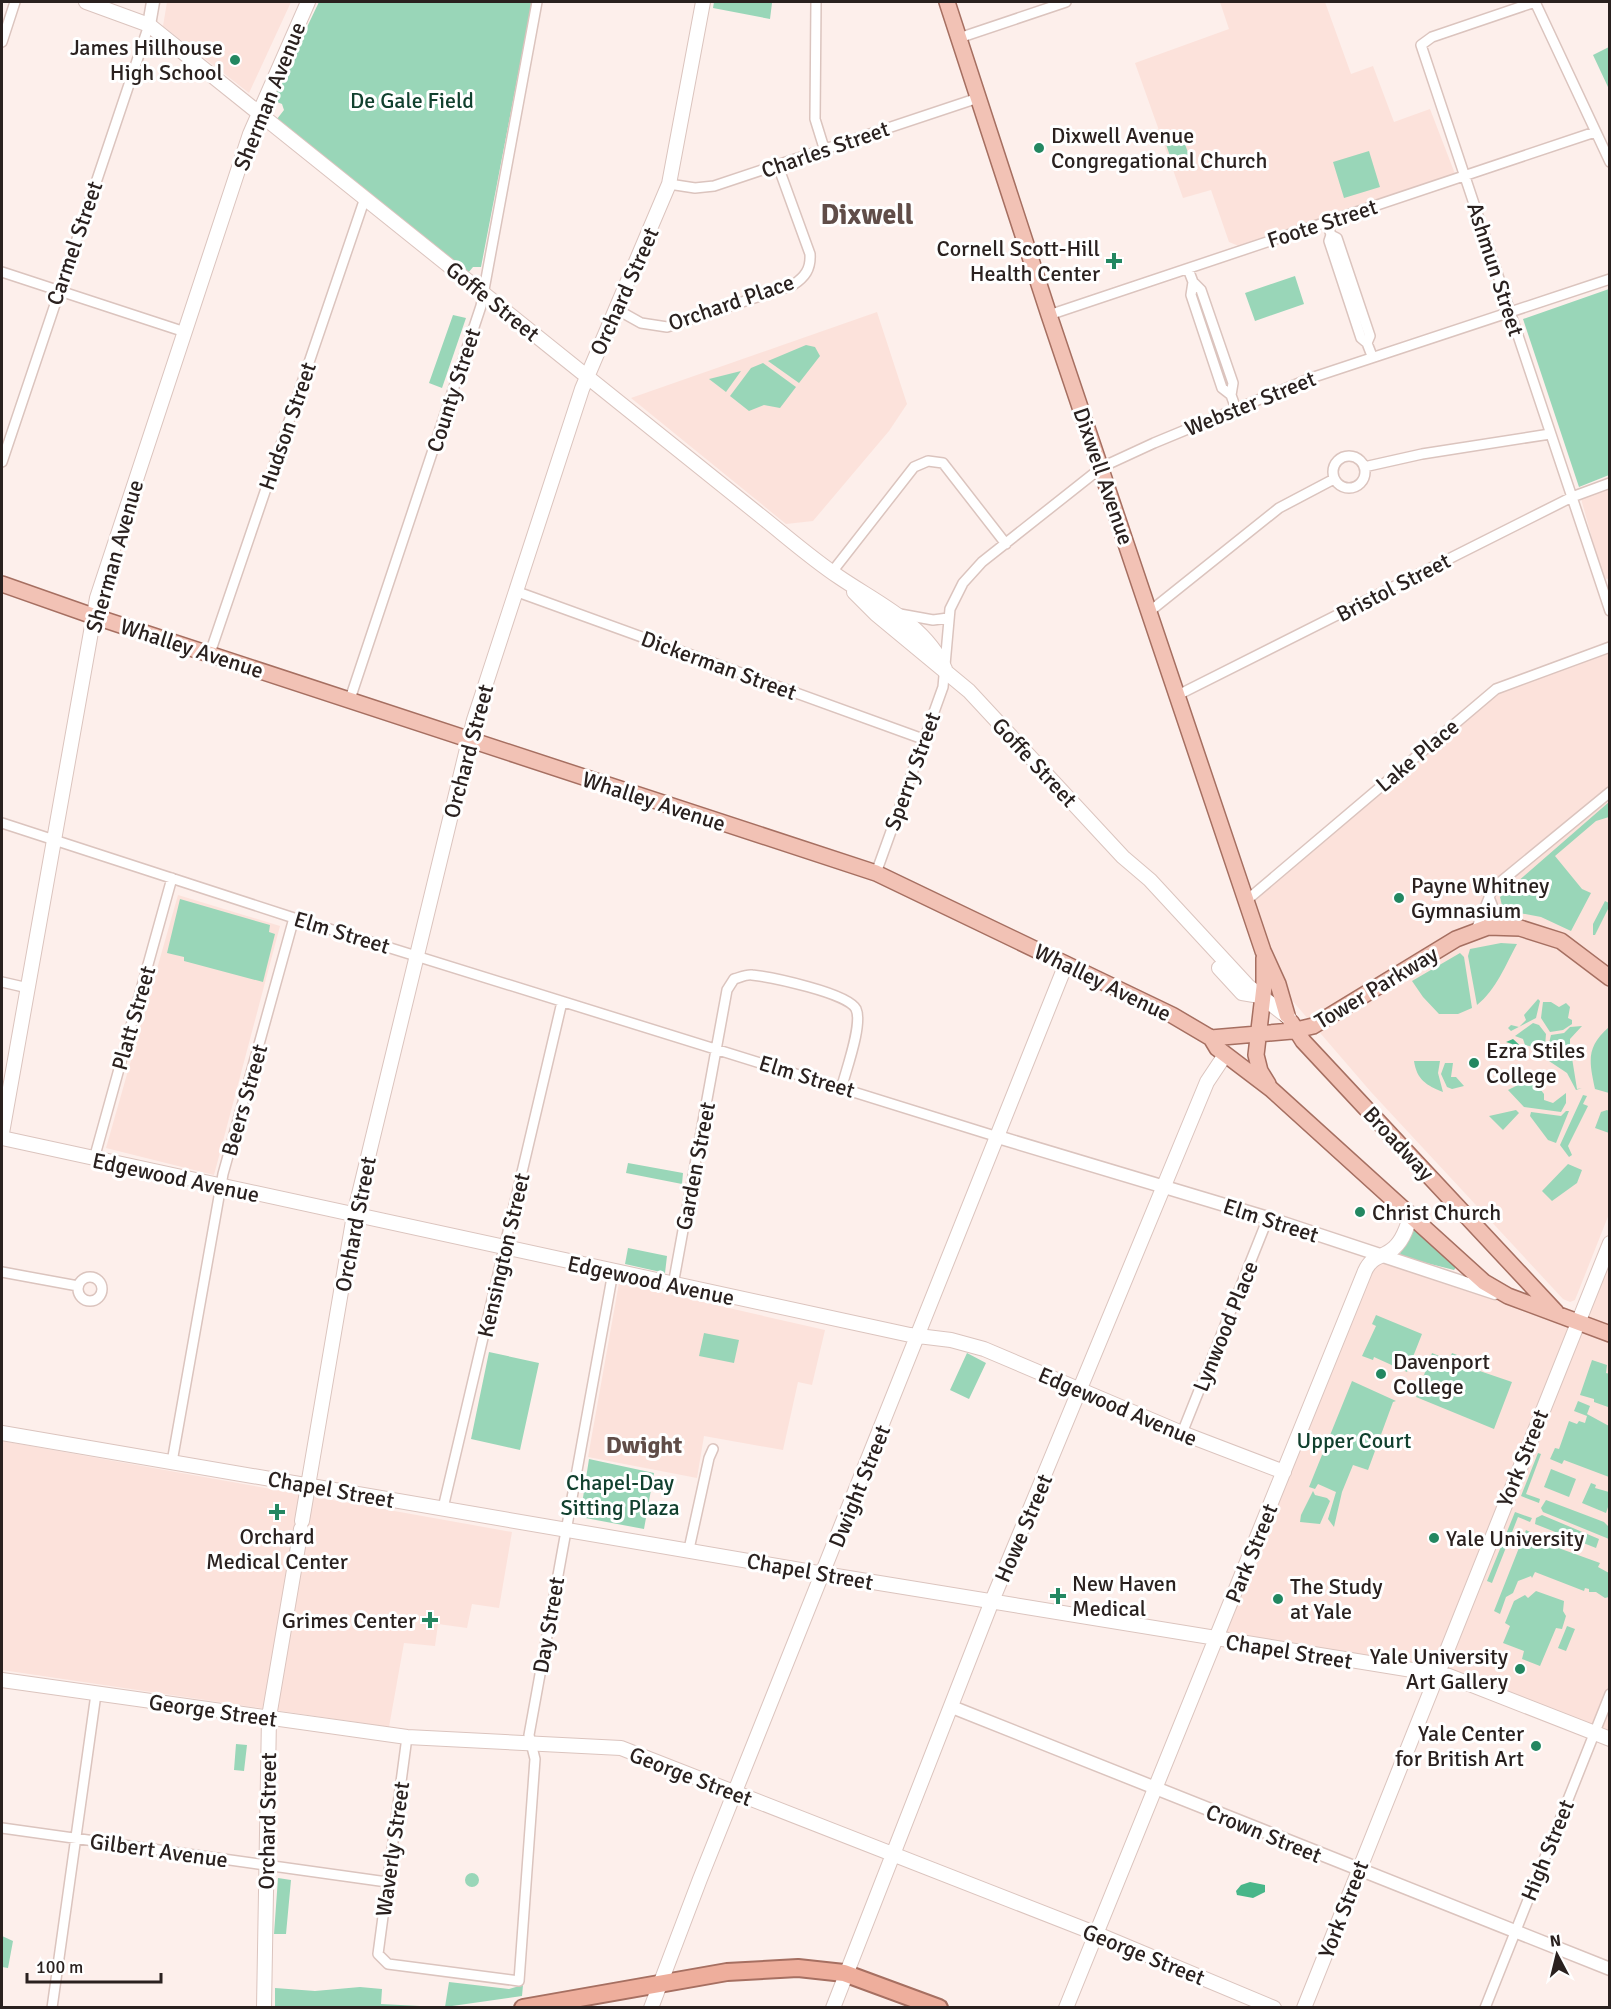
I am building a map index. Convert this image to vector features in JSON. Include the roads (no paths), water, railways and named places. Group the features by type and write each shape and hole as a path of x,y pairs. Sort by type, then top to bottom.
{"highway":[{"path":"523,2007 659,1983 769,1968 819,1969 844,1974 939,2007"}],"main road":[{"name":"Goffe Street","path":"86,2 149,25 835,574 876,614 969,691 1123,857 1150,880 1248,986 1290,1021"},
{"name":"Sherman Avenue","path":"2,1133 93,616 258,111 308,2"},
{"name":"Orchard Street","path":"264,2007 269,1717 354,1215 474,720 587,376 669,184 703,2"},
{"name":"Dixwell Avenue","path":"946,2 1263,951 1278,984 1290,1021"},
{"name":"Goffe Street","path":"835,574 895,612 937,651 945,669"},
{"name":"Whalley Avenue","path":"2,584 93,616 876,873 1172,1015 1212,1038 1225,1054 1271,1089"},
{"name":"Tower Parkway","path":"1212,1038 1258,1034 1290,1021 1322,1022 1456,939 1476,930 1500,927 1531,930 1561,941 1610,978"},
{"name":"Dixwell Avenue","path":"1263,951 1264,987 1257,1063 1271,1089"},
{"name":"Dwight Street","path":"651,2007 1066,964"},
{"name":"Broadway","path":"1290,1021 1303,1041 1558,1314"},
{"name":"Howe Street","path":"833,2007 992,1601 1207,1082 1225,1054"},
{"name":"Broadway","path":"1271,1089 1411,1213 1475,1275 1508,1296"},
{"name":"Edgewood Avenue","path":"2,1138 613,1272 918,1336 951,1340 984,1349 1182,1433 1284,1472"},
{"name":"Park Street","path":"1066,2007 1368,1263 1394,1248 1411,1213"},
{"name":"York Street","path":"1304,2007 1438,1675 1505,1499 1610,1243"},
{"path":"1494,1287 1513,1282 1517,1277 1517,1268"},
{"name":"Elm Street","path":"1508,1296 1610,1334"},
{"name":"Chapel Street","path":"2,1433 689,1549 824,1574 1449,1676 1610,1739"},
{"name":"George Street","path":"2,1680 407,1737 621,1748 1097,1934 1274,2007"}],"street":[{"path":"2,42 15,2"},
{"path":"149,25 153,2"},
{"name":"County Street","path":"350,699 483,293 537,2"},
{"path":"816,2 815,119 824,148"},
{"path":"959,38 1066,2"},
{"path":"1535,2 1610,162"},
{"name":"Ashmun Street","path":"1535,2 1432,37 1421,45 1550,435 1605,584 1610,611"},
{"name":"Carmel Street","path":"2,462 149,25"},
{"name":"Charles Street","path":"669,184 708,187 778,166 824,148 978,98"},
{"name":"Foote Street","path":"1049,315 1595,132"},
{"name":"Orchard Place","path":"616,309 642,323 667,327 793,285 804,277 810,262 810,254 778,166"},
{"name":"Hudson Street","path":"210,653 365,198"},
{"path":"1327,222 1331,235 1329,241 1361,338 1367,343 1372,356"},
{"path":"1188,269 1193,282 1191,295 1222,388 1231,395 1236,409"},
{"path":"2,272 185,332"},
{"name":"Webster Street","path":"945,669 948,618 963,583 982,562 1102,467 1236,409 1372,356 1610,279"},
{"path":"1364,467 1422,454 1550,435"},
{"path":"1353,457 1364,467 1364,478 1356,486 1342,487 1334,479 1333,468 1342,458 1353,457"},
{"path":"835,574 914,467 928,461 943,463 1006,544"},
{"path":"1149,612 1279,508 1334,479"},
{"name":"Bristol Street","path":"1178,695 1572,497 1610,483"},
{"name":"Dickerman Street","path":"515,591 923,739"},
{"path":"895,612 933,620 948,618"},
{"name":"Lake Place","path":"1247,900 1496,689 1610,647"},
{"name":"Sperry Street","path":"876,873 943,687 945,669"},
{"path":"1476,930 1489,894 1610,792"},
{"name":"Elm Street","path":"2,823 294,918 1268,1218 1508,1296"},
{"name":"Platt Street","path":"94,1159 172,878"},
{"path":"1489,894 1500,927"},
{"name":"Beers Street","path":"172,1462 221,1186 294,918"},
{"name":"Garden Street","path":"673,1284 727,990 734,980 749,974 849,1000 856,1010 858,1022 842,1086"},
{"path":"2,982 28,988"},
{"name":"Kensington Street","path":"443,1508 562,1002"},
{"name":"Lynwood Place","path":"1182,1433 1268,1218"},
{"path":"2,1272 78,1286"},
{"name":"Day Street","path":"383,1960 388,1964 519,1981 535,1759 529,1735 613,1272"},
{"path":"689,1549 713,1449"},
{"path":"52,2007 96,1694"},
{"name":"High Street","path":"1485,2007 1610,1694"},
{"name":"Crown Street","path":"952,1707 1610,1969"},
{"name":"Waverly Street","path":"383,1960 378,1954 407,1737"},
{"name":"Gilbert Avenue","path":"2,1828 387,1882"}],"place":[{"name":"James Hillhouse High School","path":"235,60"},
{"name":"Dixwell Avenue Congregational Church","path":"1039,148"},
{"name":"Cornell Scott-Hill Health Center","path":"1114,261"},
{"name":"Payne Whitney Gymnasium","path":"1399,898"},
{"name":"Ezra Stiles College","path":"1474,1063"},
{"name":"Christ Church","path":"1360,1212"},
{"name":"Davenport College","path":"1381,1374"},
{"name":"Orchard Medical Center","path":"277,1512"},
{"name":"Yale University","path":"1434,1538"},
{"name":"New Haven Medical","path":"1058,1596"},
{"name":"The Study at Yale","path":"1278,1599"},
{"name":"Grimes Center","path":"430,1620"},
{"name":"Yale University Art Gallery","path":"1520,1669"},
{"name":"Yale Center for British Art","path":"1536,1746"}],"district":[{"name":"Dixwell","path":"867,214"},
{"name":"Dwight","path":"644,1445"}],"park label":[{"name":"De Gale Field","path":"412,100"},
{"name":"Upper Court","path":"1354,1440"},
{"name":"Chapel-Day Sitting Plaza","path":"620,1494"}]}
